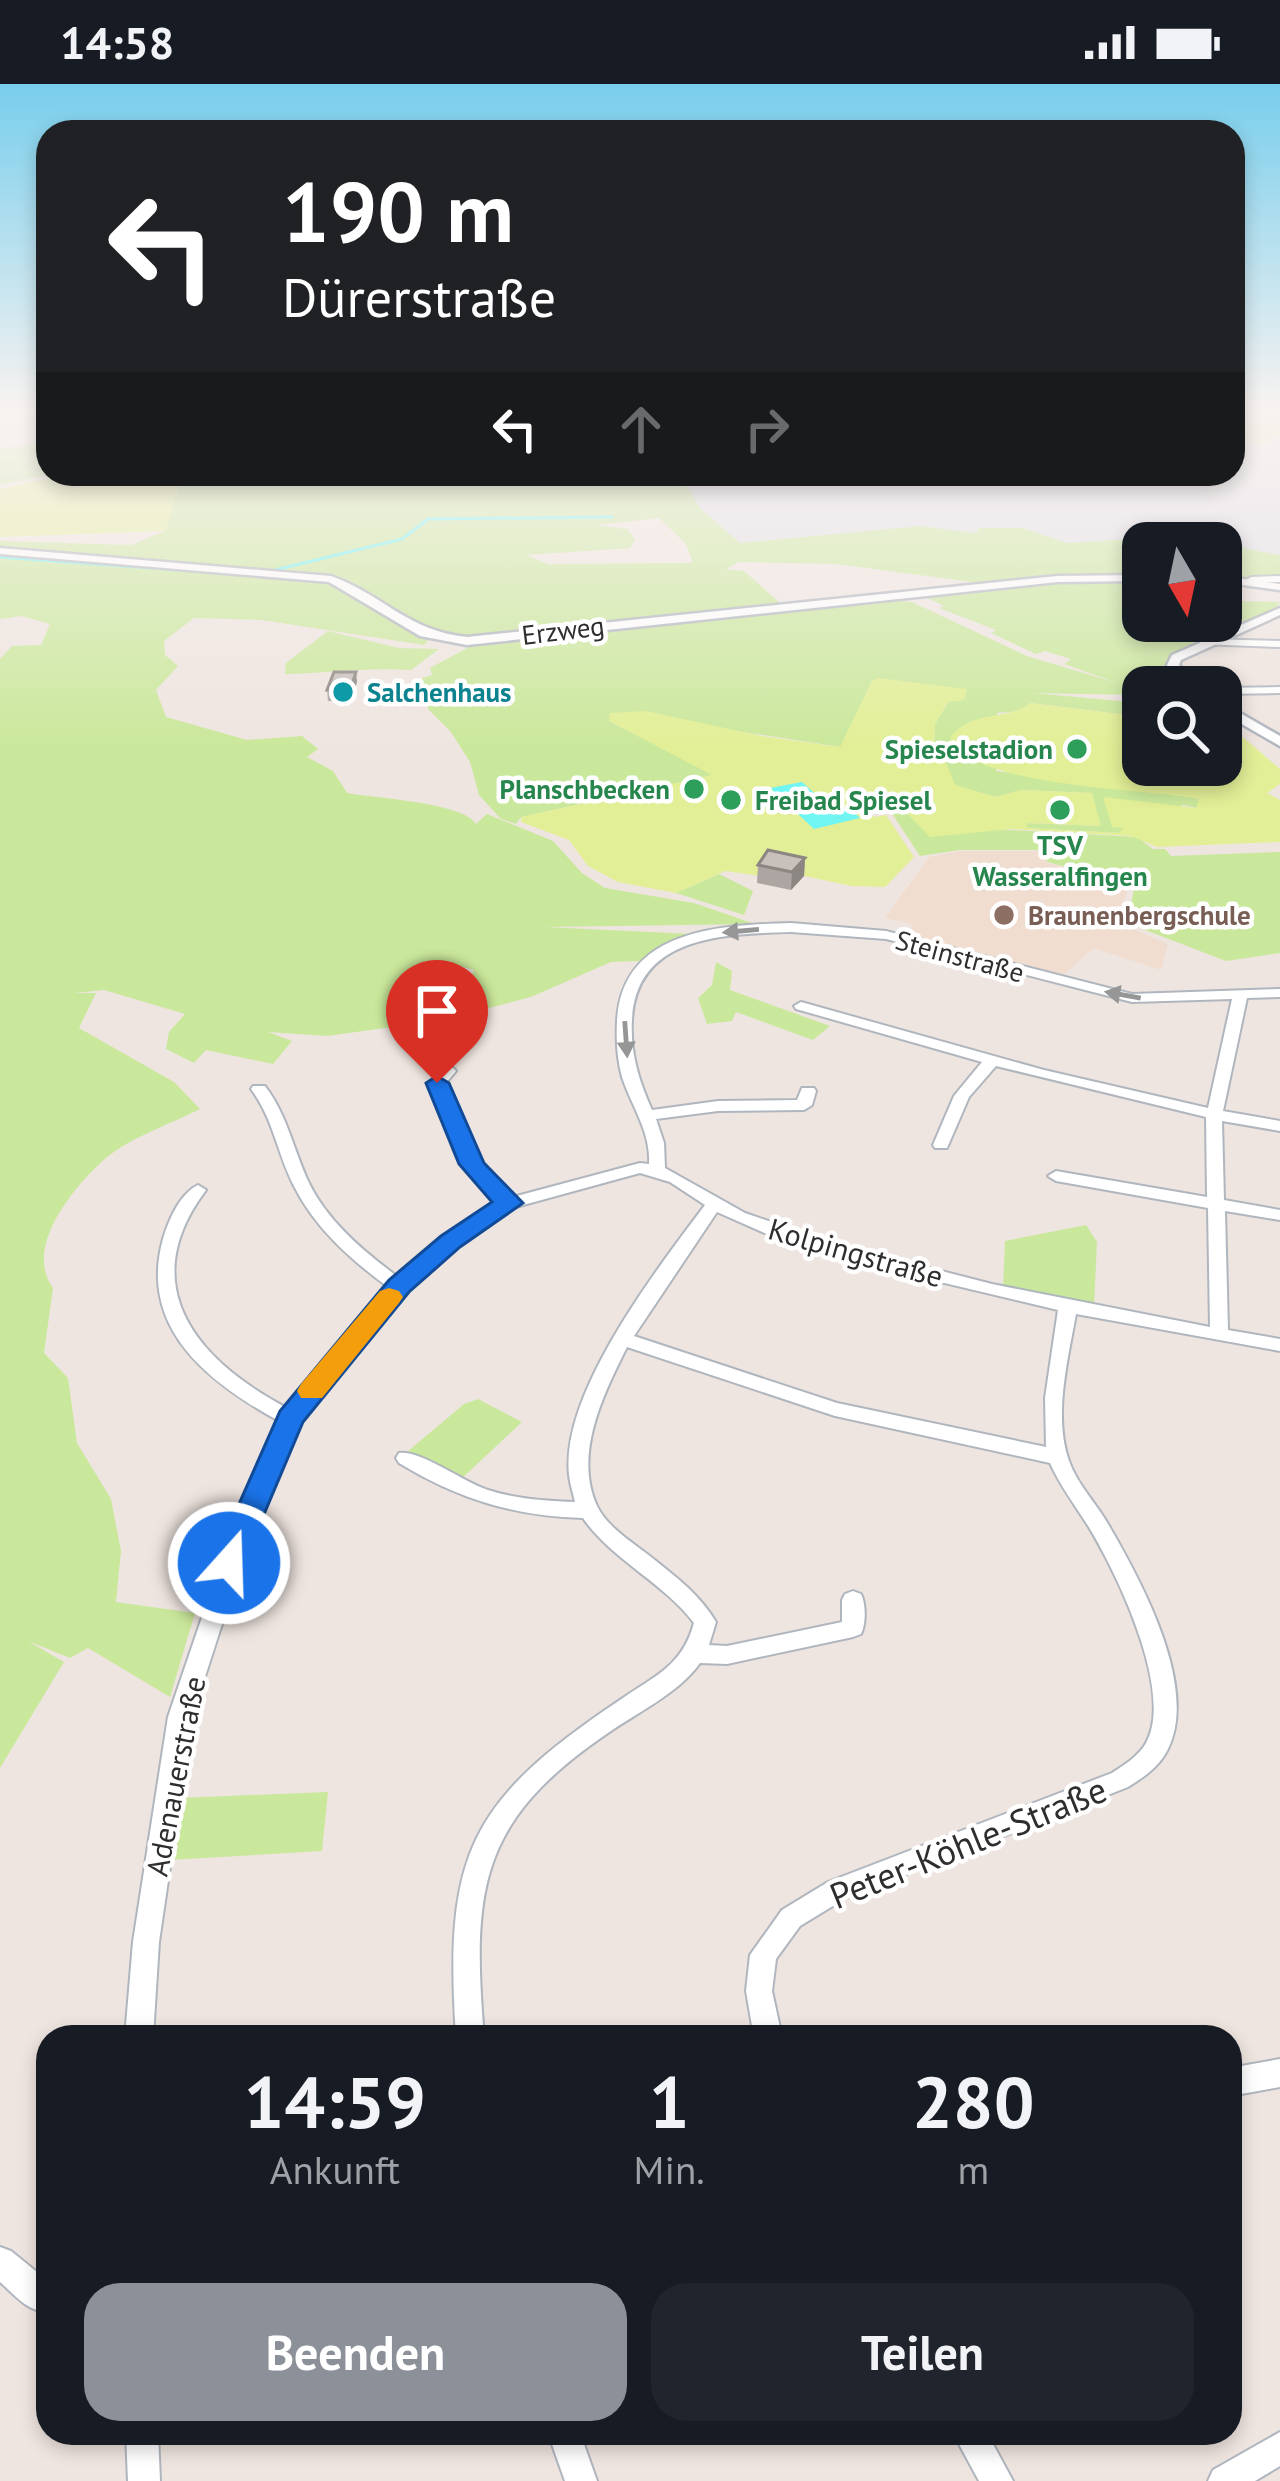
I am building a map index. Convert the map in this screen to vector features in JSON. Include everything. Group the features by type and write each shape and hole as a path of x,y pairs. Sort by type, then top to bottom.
{"street":[{"name":"Erzweg","path":"0,551 331,579 359,590 411,630 467,641 904,594 1071,578 1122,578"},
{"path":"1242,580 1280,583"},
{"path":"1242,626 1280,611"},
{"path":"1174,666 1183,652 1204,642 1280,644"},
{"path":"1242,691 1280,690"},
{"path":"1242,719 1280,742"},
{"name":"Steinstraße","path":"645,1117 631,1082 624,1021 632,984 645,964 682,943 712,934 849,930 886,935 1132,998 1280,993"},
{"path":"1220,1335 1214,1116 1240,997"},
{"path":"801,1006 1214,1116 1280,1126"},
{"path":"941,1145 962,1096 992,1060"},
{"path":"448,1071 437,1083 462,1144 493,1191 510,1203"},
{"path":"259,1089 272,1102 303,1189 337,1234 399,1286"},
{"path":"657,1169 660,1154 645,1117 734,1105 805,1105 808,1090"},
{"name":"Adenauerstraße","path":"140,2025 146,1942 180,1718 252,1500 290,1418 399,1286 450,1241 510,1203 640,1168 657,1169"},
{"name":"Kolpingstraße","path":"657,1169 681,1178 714,1204 820,1245 1068,1306 1280,1345"},
{"path":"1057,1176 1280,1216"},
{"path":"198,1190 184,1205 171,1243 165,1281 174,1320 202,1358 232,1384 290,1418"},
{"path":"469,2025 465,1923 473,1872 496,1817 537,1770 566,1746 683,1671 699,1654 705,1622 689,1597 588,1510 576,1469 583,1425 624,1339 656,1284 714,1204"},
{"name":"Peter-Köhle-Straße","path":"766,2025 759,1991 764,1955 791,1918 837,1890 1120,1780 1142,1766 1161,1739 1164,1702 1146,1623 1109,1544 1057,1456 1055,1377 1068,1306"},
{"path":"624,1339 836,1408 1057,1456"},
{"path":"406,1458 456,1488 497,1504 588,1510"},
{"path":"699,1654 727,1655 853,1628 853,1600"},
{"path":"1242,2080 1280,2072"},
{"path":"0,2262 36,2294"},
{"path":"142,2445 144,2481"},
{"path":"568,2445 581,2481"},
{"path":"976,2445 997,2481"},
{"path":"1223,2481 1280,2448"}],"shaded area":[{"path":"718,524 1122,524 1122,540 1067,543 1023,528 979,528 976,533 920,526 740,543"},
{"path":"1242,524 1280,524 1280,555 1242,548"},
{"name":"Braunenbergschule","path":"960,851 1040,851 1047,863 1130,885 1119,912 1121,924 1168,944 1161,970 1094,948 1057,980 906,938 913,924 885,918 929,857"}],"green space":[{"path":"0,524 167,524 165,531 0,537"},
{"path":"167,524 606,524 596,525 627,529 635,539 630,548 526,555 548,564 693,563 686,544 665,524 718,524 740,543 920,526 976,533 979,528 1023,528 1067,543 1122,540 1122,577 987,584 836,564 739,562 726,569 744,571 780,603 482,637 435,633 424,645 262,620 194,618 164,641 165,655 178,666 156,690 166,717 247,740 302,736 318,749 307,757 333,771 347,793 438,806 476,824 487,814 553,841 582,873 605,888 694,903 755,924 545,927 693,934 639,961 611,962 531,997 429,1024 424,1016 474,970 427,965 413,972 442,993 418,1012 414,1024 327,1036 268,1032 292,1041 273,1064 206,1050 194,1063 166,1049 169,1032 185,1014 104,990 74,993 96,993 79,1028 174,1082 200,1109 106,1158 56,1218 44,1254 45,1272 53,1288 44,1353 68,1378 77,1443 111,1499 121,1551 116,1602 195,1613 170,1697 88,1648 70,1658 28,1641 64,1662 0,1768 0,659 12,646 41,645 50,624 22,616 0,619 0,541 131,545 165,531"},
{"path":"1242,548 1280,555 1280,578 1242,577"},
{"path":"1122,579 1122,642 1207,642 1170,659 1173,666 1122,666 1122,695 1033,693 1122,701 1122,714 1031,703 1021,711 997,713 996,771 1199,798 1197,808 1183,805 1119,833 1026,828 1027,823 1100,826 1092,793 1021,790 996,797 954,785 943,755 934,748 935,724 949,701 872,681 841,747 724,729 609,721 714,775 521,817 516,824 501,819 479,795 470,762 451,732 428,709 422,678 432,675 430,668 469,647 893,600 912,602 1027,656 1117,683 1064,664 1071,659 1045,651 1036,654 921,595"},
{"path":"1242,601 1280,602 1271,613 1242,626"},
{"path":"328,631 399,648 439,649 411,670 285,674 286,663"},
{"path":"872,681 967,689 964,700 948,702 935,725 934,748 943,755 955,785 996,797 1021,790 1092,793 1101,826 1027,823 1027,828 1119,833 1123,828 1112,827 1103,797 1196,808 1199,799 1063,783 991,767 965,755 950,738 958,729 1030,703 1122,714 1122,786 1242,786 1242,736 1280,769 1280,784 1267,793 1280,800 1280,842 1157,847 1131,836 1011,829 930,837 899,805 881,807 863,792 860,797 866,803 860,805 874,817 886,815 914,857 885,887 851,886 767,868 761,876 725,871 676,893 618,882 588,866 569,840 521,822 521,817 712,775 609,721 610,713 646,711 840,747"},
{"path":"899,805 991,829 1137,837 1171,856 1280,852 1280,953 1226,961 1127,923 1135,885 1047,862 1041,850 960,850 920,856 889,809"},
{"path":"719,874 753,891 744,915 676,893"},
{"path":"716,962 732,971 730,990 830,1026 813,1040 736,1012 732,1021 707,1024 698,998 712,985"},
{"path":"1086,1225 1097,1242 1094,1307 1003,1288 1005,1241"},
{"path":"478,1399 522,1422 458,1482 407,1452 464,1404"},
{"path":"328,1792 322,1851 169,1860 177,1798"}],"water":[{"path":"802,782 832,809 848,807 860,818 814,829 770,788"}],"building":[{"path":"334,672 356,672 350,690 327,690"},
{"path":"768,850 805,858 792,872 758,865"}],"waterway":[{"path":"275,570 402,539 422,524"},
{"path":"0,557 258,576"}],"slow traffic":[{"path":"311,1391 389,1297"}],"place":[{"name":"Salchenhaus","path":"343,692"},
{"name":"Spieselstadion","path":"1077,749"},
{"name":"Planschbecken","path":"694,789"},
{"name":"Freibad Spiesel","path":"731,800"},
{"name":"TSV Wasseralfingen","path":"1060,810"},
{"name":"Braunenbergschule","path":"1004,915"}],"route":[{"path":"229,1563 290,1418 399,1286 450,1241 510,1203 493,1191 472,1164 437,1083"}]}
